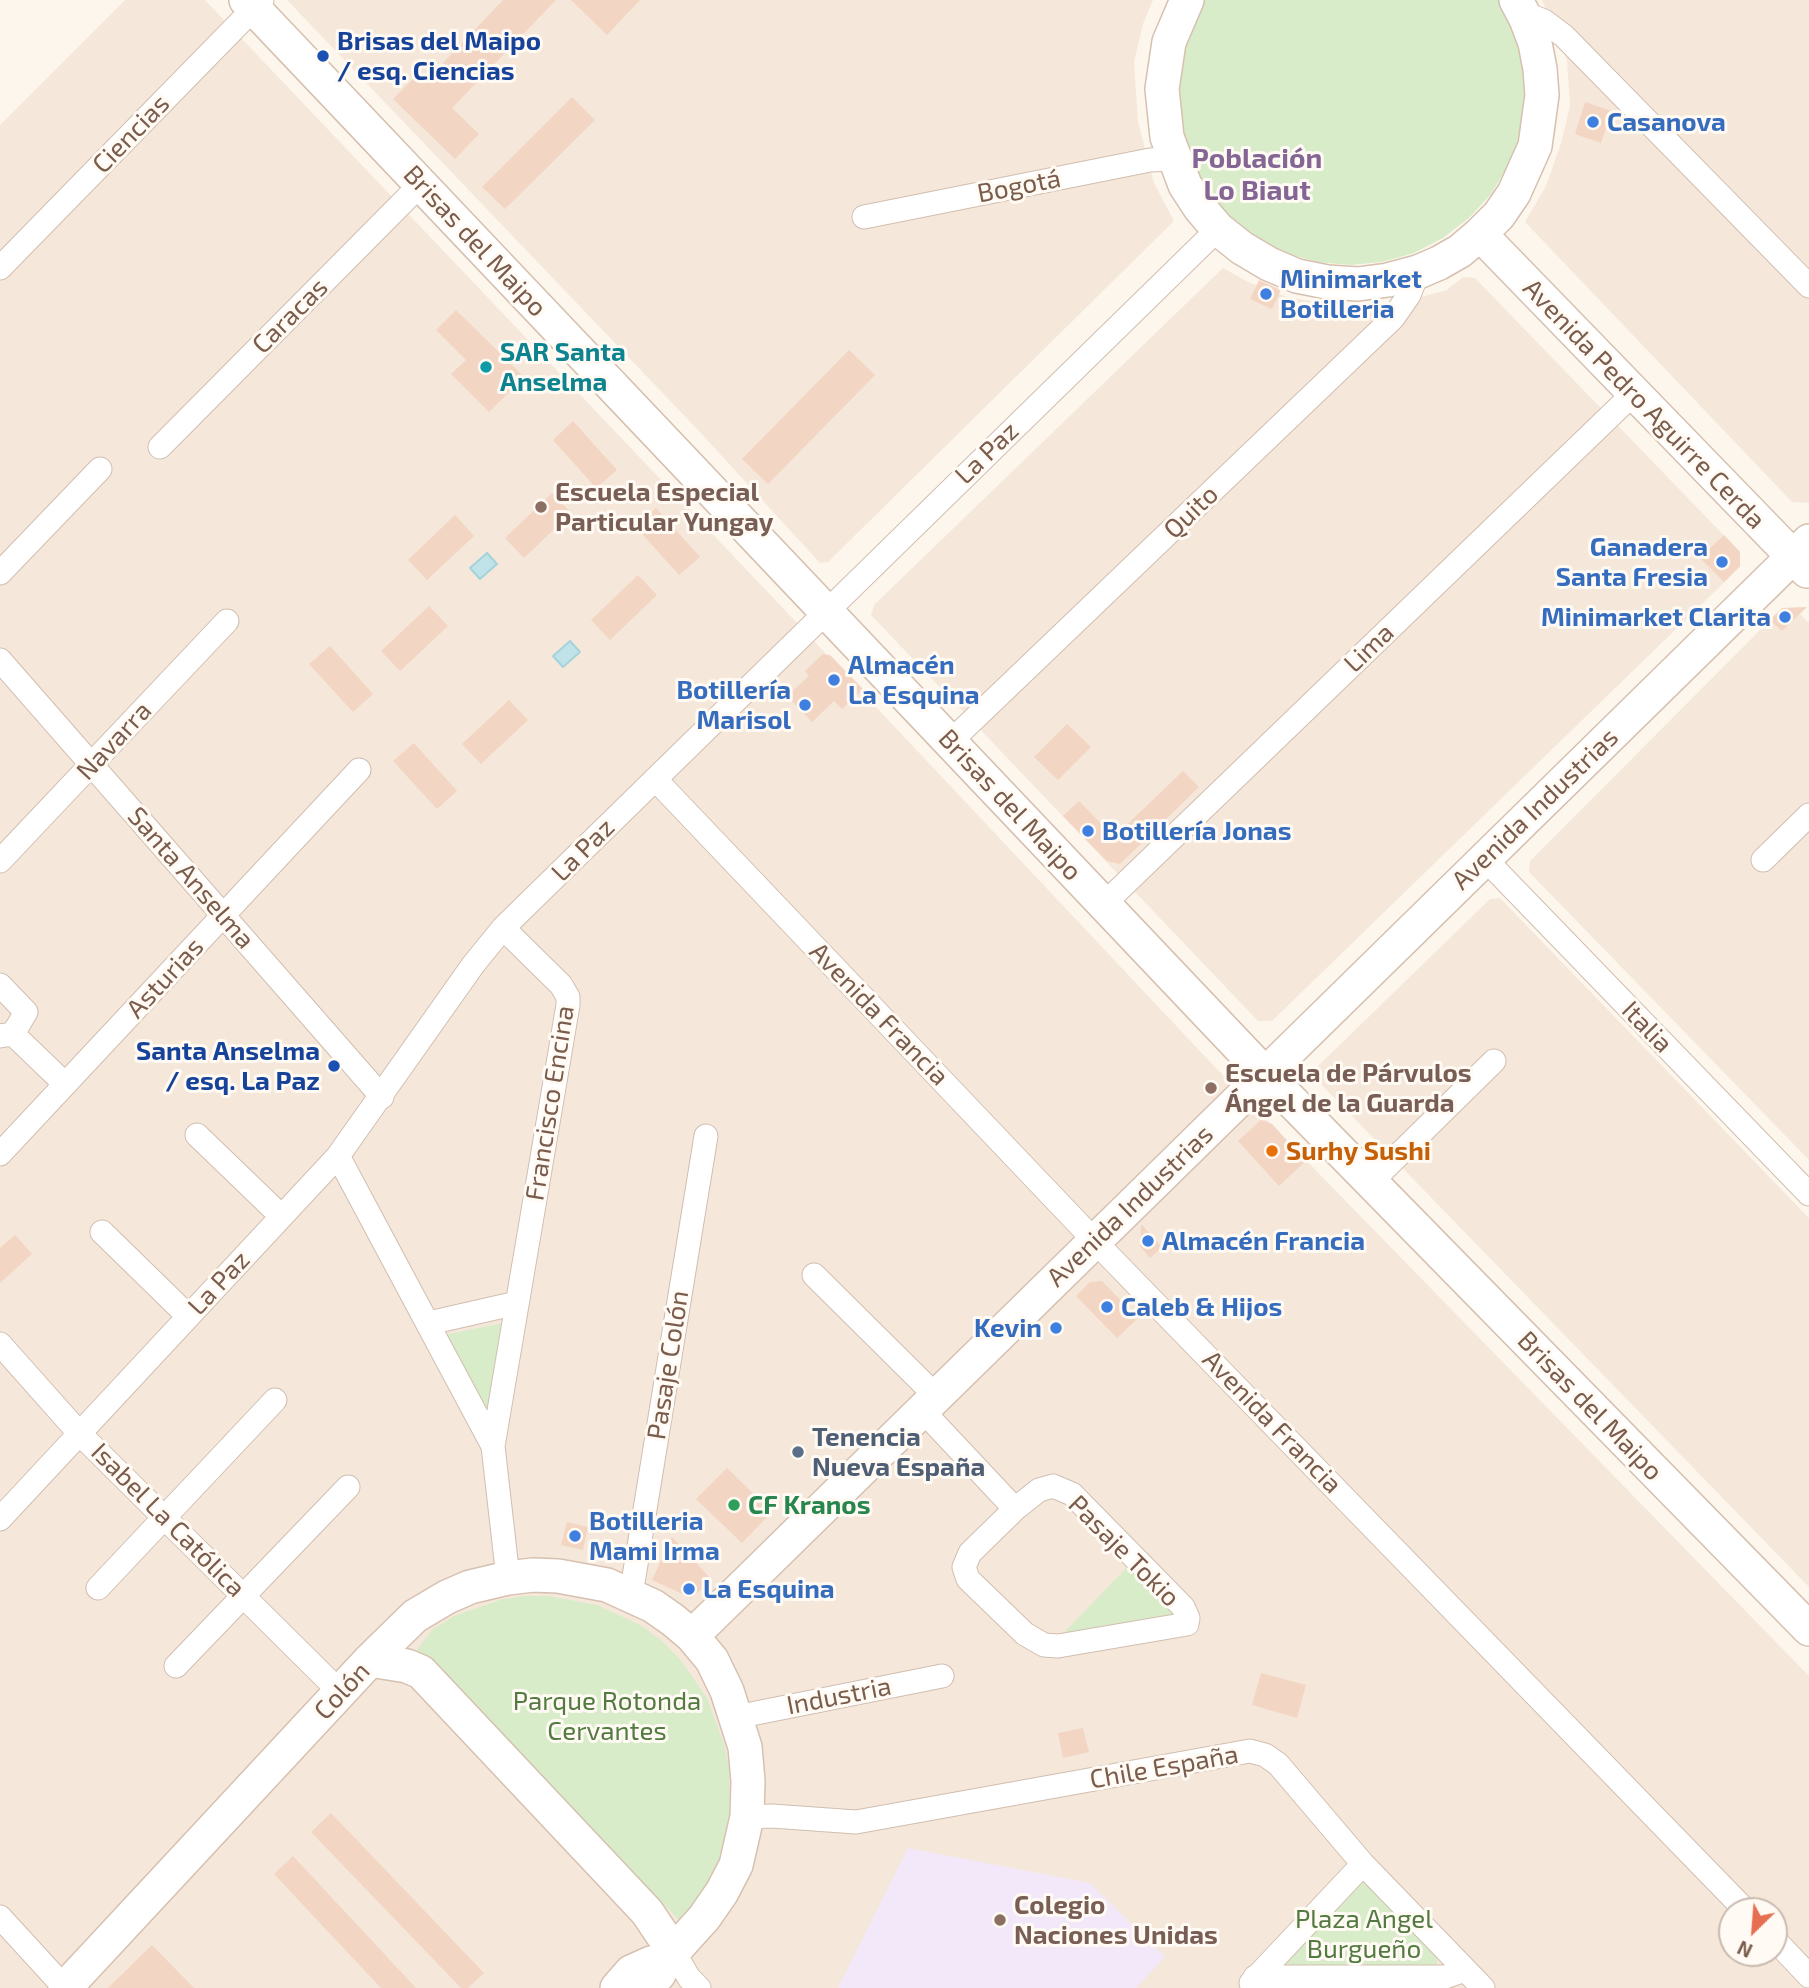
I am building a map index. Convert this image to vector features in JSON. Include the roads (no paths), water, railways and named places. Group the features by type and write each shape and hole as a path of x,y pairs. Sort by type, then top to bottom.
{"street":[{"path":"1187,0 1173,31 1164,65 1163,113 1174,159 1193,196 1218,229 1269,264 1297,276 1358,284 1418,272 1460,251 1499,215 1514,193 1535,146 1540,121 1541,82 1535,43 1521,10"},
{"name":"Brisas del Maipo","path":"254,3 421,184 1265,1074 1809,1629"},
{"name":"Ciencias","path":"0,268 254,3"},
{"path":"1521,10 1544,21 1564,36 1809,286"},
{"name":"Bogotá","path":"864,217 1150,160 1174,159"},
{"name":"Caracas","path":"160,447 421,184"},
{"name":"La Paz","path":"0,1519 338,1156 473,965 503,928 1218,229"},
{"name":"Avenida Pedro Aguirre Cerda","path":"1480,234 1634,393 1804,557"},
{"name":"Quito","path":"950,742 1393,317 1409,295 1418,272"},
{"name":"Lima","path":"1104,904 1634,393"},
{"path":"0,573 100,468"},
{"name":"Avenida Industrias","path":"692,1636 1485,859 1804,557"},
{"name":"Navarra","path":"0,861 227,621"},
{"name":"Santa Anselma","path":"0,660 382,1097"},
{"name":"Asturias","path":"0,1154 359,770"},
{"name":"Avenida Francia","path":"655,779 1095,1241 1732,1897"},
{"path":"1763,860 1809,815"},
{"name":"Italia","path":"1485,859 1809,1194"},
{"name":"Francisco Encina","path":"503,928 561,985 568,997 493,1446 508,1577"},
{"path":"0,985 26,1012 7,1035 65,1084"},
{"path":"1371,1182 1494,1061"},
{"path":"197,1135 281,1216"},
{"name":"Pasaje Colón","path":"631,1594 706,1136"},
{"name":"Francisco Encina","path":"338,1156 493,1446"},
{"path":"102,1232 188,1316"},
{"path":"814,1275 929,1403 1015,1508"},
{"path":"429,1323 517,1303"},
{"name":"Isabel La Católica","path":"0,1344 80,1434 340,1692"},
{"path":"98,1588 275,1400"},
{"name":"Pasaje Tokio","path":"1053,1486 1072,1494 1183,1607 1188,1618 1187,1624 1058,1646 1044,1645 1025,1634 968,1579 964,1567 970,1553 1015,1508 1039,1490 1053,1486"},
{"path":"176,1665 348,1487"},
{"name":"Colón","path":"65,1988 370,1660 415,1616 447,1597 470,1587 508,1577 558,1576 583,1579 631,1594 653,1606 692,1636"},
{"path":"415,1616 411,1646 421,1672 647,1912 670,1957 699,1988"},
{"path":"646,1988 722,1892 736,1865 747,1817 745,1747 736,1717 712,1660 692,1636"},
{"path":"370,1660 407,1666 421,1672"},
{"name":"Industria","path":"736,1717 942,1676"},
{"name":"Chile España","path":"747,1817 772,1816 856,1822 1250,1751 1265,1755 1278,1764 1363,1864 1483,1988"},
{"path":"1251,1983 1363,1864"},
{"path":"0,1917 65,1988"},
{"path":"1788,1954 1809,1976"},
{"path":"617,1988 631,1972 670,1957"},
{"path":"1251,1983 1373,1983 1445,1977 1465,1970"}],"water":[{"path":"487,553 497,564 480,579 470,568"},
{"path":"570,641 580,652 563,667 553,656"}],"place":[{"name":"Brisas del Maipo / esq. Ciencias","path":"323,56"},
{"name":"Casanova","path":"1593,122"},
{"name":"Minimarket Botilleria","path":"1266,294"},
{"name":"SAR Santa Anselma","path":"486,367"},
{"name":"Escuela Especial Particular Yungay","path":"541,507"},
{"name":"Ganadera Santa Fresia","path":"1722,562"},
{"name":"Minimarket Clarita","path":"1785,617"},
{"name":"Almacén La Esquina","path":"834,680"},
{"name":"Botillería Marisol","path":"805,705"},
{"name":"Botillería Jonas","path":"1088,831"},
{"name":"Santa Anselma / esq. La Paz","path":"334,1066"},
{"name":"Escuela de Párvulos Ángel de la Guarda","path":"1211,1088"},
{"name":"Surhy Sushi","path":"1272,1151"},
{"name":"Almacén Francia","path":"1148,1241"},
{"name":"Caleb & Hijos","path":"1107,1307"},
{"name":"Kevin","path":"1056,1328"},
{"name":"Tenencia Nueva España","path":"798,1452"},
{"name":"CF Kranos","path":"734,1505"},
{"name":"Botilleria Mami Irma","path":"575,1536"},
{"name":"La Esquina","path":"689,1589"},
{"name":"Colegio Naciones Unidas","path":"1000,1920"}],"district":[{"name":"Población Lo Biaut","path":"1257,175"}],"park label":[{"name":"Parque Rotonda Cervantes","path":"607,1716"},
{"name":"Plaza Angel Burgueño","path":"1364,1934"}]}
